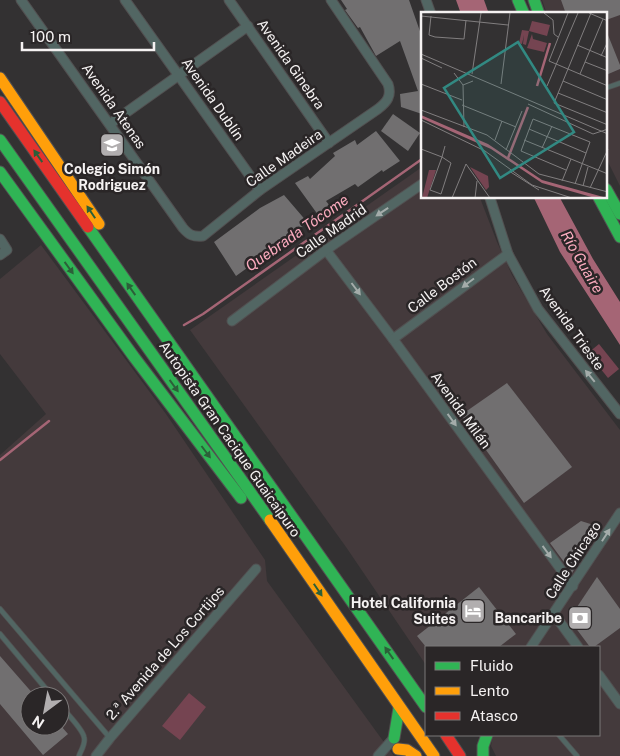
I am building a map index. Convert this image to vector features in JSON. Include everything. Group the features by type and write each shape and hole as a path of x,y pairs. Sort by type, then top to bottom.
{"main road":[{"path":"518,0 523,12"},
{"path":"534,0 538,12"},
{"path":"0,78 164,322 169,344"},
{"name":"Autopista Gran Cacique Guaicaipuro","path":"0,102 169,344 266,476 422,696"},
{"name":"Autopista Gran Cacique Guaicaipuro","path":"0,140 434,756"},
{"path":"0,174 134,357 255,517 306,573"},
{"path":"608,193 620,214"},
{"path":"600,199 620,237"},
{"path":"394,738 399,708"},
{"path":"447,736 460,756"},
{"path":"483,756 486,736"},
{"path":"394,753 407,750 416,756"}],"street":[{"name":"Avenida Atenas","path":"21,0 182,228"},
{"name":"Avenida Dublín","path":"125,0 260,190"},
{"name":"Avenida Ginebra","path":"229,0 329,143"},
{"name":"Calle Madeira","path":"182,228 188,234 195,237 202,236 260,190 386,103 390,94 388,84 331,0"},
{"path":"426,0 430,12"},
{"path":"110,124 248,26"},
{"name":"Calle Madrid","path":"232,321 326,250 421,185"},
{"name":"Avenida Trieste","path":"490,199 508,254 538,309 620,414"},
{"path":"0,239 4,253"},
{"name":"Avenida Milán","path":"326,250 573,586"},
{"name":"Calle Bostón","path":"393,339 508,254"},
{"name":"Calle Chicago","path":"533,646 620,513"},
{"name":"2.ª Avenida de Los Cortijos","path":"96,756 256,569"},
{"path":"554,614 577,646"},
{"path":"600,676 620,704"},
{"path":"378,756 394,738"}],"lane":[{"path":"608,87 620,83"},
{"path":"0,609 110,738"},
{"path":"0,634 44,686"},
{"path":"70,717 82,731 85,738 79,756"},
{"path":"560,736 577,756"}],"shaded area":[{"path":"542,0 620,0 620,186 608,162 608,12 546,12"},
{"path":"421,168 421,199 480,199 512,275 547,334 620,430 620,756 496,756 491,746 493,736 600,736 600,646 425,646 425,664 346,547 190,330"},
{"path":"41,245 166,414 265,560 267,581 394,756 0,756 0,455 46,414 0,354 0,279"},
{"path":"599,344 619,369 608,378 588,353"},
{"path":"189,693 206,707 180,740 162,726"}],"water":[{"path":"456,0 484,0 488,12 460,12"},
{"name":"Río Guaire","path":"534,199 561,199 593,259 620,302 620,345 560,252"}],"building":[{"path":"341,0 409,0 421,34 421,114 401,107 400,94 418,91 400,41 376,56 360,27 358,28 345,10 347,9"},
{"path":"561,0 620,0 620,15 608,19 608,12 565,12"},
{"path":"608,35 620,65 620,69 608,74"},
{"path":"393,114 420,133 408,151 381,131"},
{"path":"376,131 400,161 383,172 382,170 358,187 355,184 326,201 333,210 321,219 295,183 308,176 310,179 335,156 333,153 355,140 357,145"},
{"path":"284,195 308,223 278,241 280,244 236,276 214,242 260,208"},
{"path":"507,383 572,467 524,503 461,415"},
{"path":"581,521 600,527 572,573 550,543"},
{"path":"597,577 620,609 620,628 595,646 589,646 569,619"},
{"name":"Hotel California Suites","path":"479,587 516,634 500,646 425,646 417,636"},
{"path":"0,656 26,686 20,686 20,728 0,704"},
{"path":"27,736 66,736 43,755"}],"waterway":[{"name":"Quebrada Tócome","path":"184,325 203,314 421,160"},
{"name":"Quebrada Tócome","path":"0,460 49,421"}],"traffic: fast":[{"path":"518,0 523,12"},
{"path":"534,0 538,12"},
{"path":"0,140 270,520"},
{"path":"0,172 134,357 241,498"},
{"path":"608,193 620,214"},
{"path":"600,199 620,237"},
{"path":"88,227 425,706"},
{"path":"394,738 399,708"},
{"path":"483,756 483,746 487,736"}],"traffic: slow":[{"path":"0,78 99,224"},
{"path":"270,520 434,756"},
{"path":"398,749 407,750 416,756"}],"traffic: jam":[{"path":"0,102 88,227"},
{"path":"447,736 460,756"}],"place":[{"name":"Colegio Simón Rodriguez","path":"112,145"},
{"name":"Hotel California Suites","path":"473,611"},
{"name":"Bancaribe","path":"580,618"}]}
